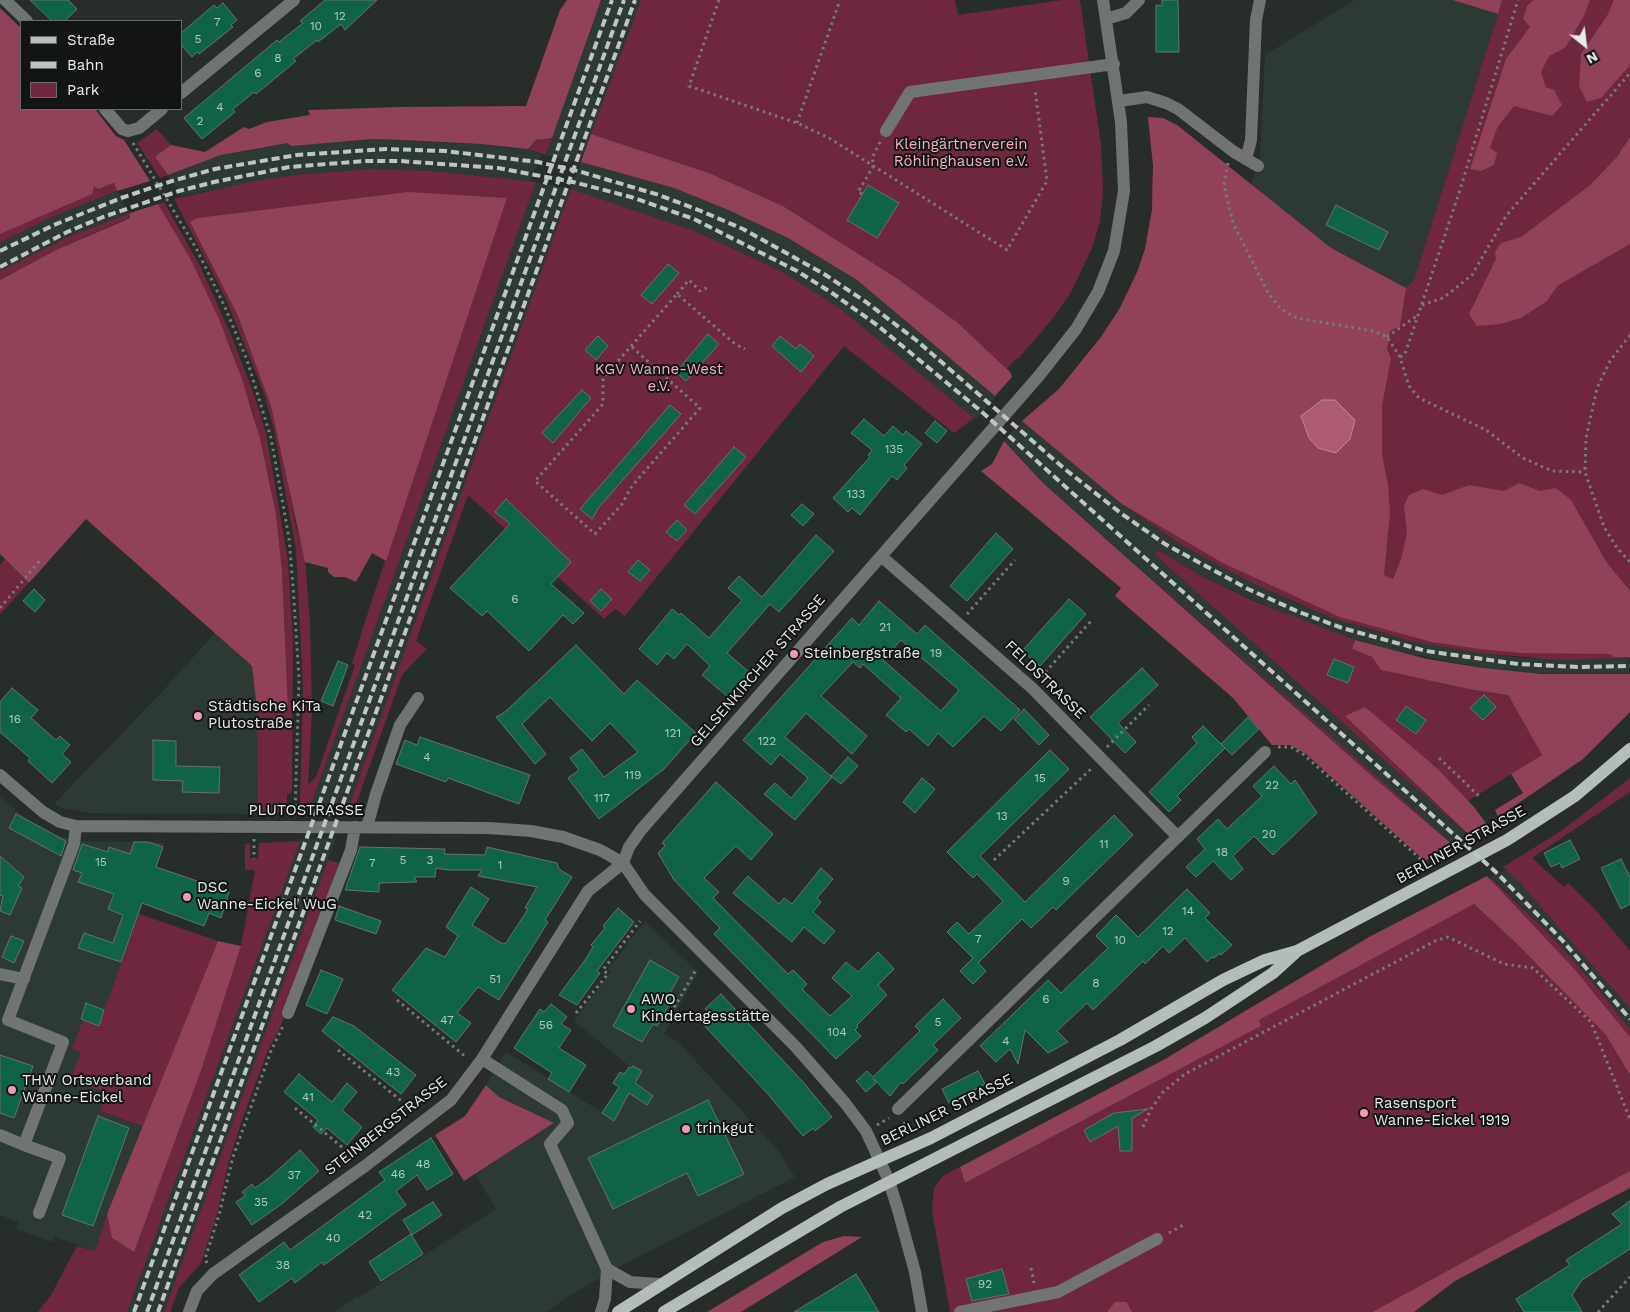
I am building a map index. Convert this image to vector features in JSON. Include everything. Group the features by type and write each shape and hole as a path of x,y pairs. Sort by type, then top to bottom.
{"main road":[{"name":"BERLINER STRASSE","path":"618,1312 659,1284 782,1208 828,1184 931,1138 1112,1045 1223,980 1265,960 1297,951 1514,836 1575,796 1630,749"},
{"name":"BERLINER STRASSE","path":"664,1312 840,1207 1197,1023 1273,973 1297,951"}],"street":[{"path":"5,0 26,20"},
{"path":"182,92 294,0"},
{"name":"GELSENKIRCHER STRASSE","path":"623,863 629,847 642,830 1038,377 1076,329 1098,292 1114,251 1123,208 1125,171 1114,64 1103,0"},
{"path":"1106,19 1126,13 1139,0"},
{"path":"1246,160 1251,140 1256,20 1260,0"},
{"path":"886,131 910,92 1114,64"},
{"path":"1118,101 1146,97 1178,108 1234,152 1258,166"},
{"path":"106,110 122,129 128,131 138,128 161,110"},
{"name":"FELDSTRASSE","path":"881,556 1032,688 1178,837"},
{"path":"288,1013 400,725 418,698"},
{"path":"898,1109 1266,752"},
{"name":"PLUTOSTRASSE","path":"0,775 43,812 60,822 76,826 361,827 531,831 563,837 590,846 623,863"},
{"path":"24,1144 63,1042 4,1019 24,979 74,844 76,826"},
{"path":"623,863 644,894 706,954 796,1047 845,1103 866,1131 889,1182 909,1244 922,1312"},
{"name":"STEINBERGSTRASSE","path":"189,1312 197,1291 213,1274 364,1166 451,1100 480,1062 588,891 623,863"},
{"path":"0,974 24,979"},
{"path":"480,1062 562,1110 568,1123 550,1144 607,1269 606,1298 600,1312"},
{"path":"0,1135 60,1158 39,1213"},
{"path":"960,1312 1058,1292 1157,1239"},
{"path":"607,1269 630,1282 659,1284"}],"path":[{"path":"797,123 840,0"},
{"path":"1400,357 1405,354 1459,193 1518,0"},
{"path":"1421,306 1442,298 1472,275 1506,216 1630,73"},
{"path":"128,131 196,248 224,305 253,378 271,438 289,538 299,678 295,828"},
{"path":"862,194 858,192 874,165 872,158 886,131"},
{"path":"1234,152 1225,175 1226,202 1245,247 1272,298 1281,309 1297,318 1365,329 1387,338 1400,357 1409,386 1420,398 1486,430 1523,458 1552,471 1585,472"},
{"path":"632,346 700,408 632,486 622,504 595,534 536,481 603,404 603,378 689,280 700,291 709,287"},
{"path":"677,294 735,344 746,349"},
{"path":"1387,338 1418,315"},
{"path":"1630,335 1610,361 1595,394 1586,438 1585,472 1604,527 1617,548 1630,562"},
{"path":"0,608 42,558"},
{"path":"959,623 1015,560"},
{"path":"1032,688 1091,622"},
{"path":"994,860 1100,757 1149,705"},
{"path":"1266,752 1283,746 1298,750 1426,864"},
{"path":"1440,758 1480,797"},
{"path":"254,842 254,859"},
{"path":"576,1013 608,974 603,970 640,921"},
{"path":"1143,1127 1151,1109 1162,1093 1185,1074 1435,941 1448,937 1504,964 1533,968 1591,1022 1630,1119"},
{"path":"671,1012 706,954"},
{"path":"397,1000 480,1062"},
{"path":"213,1274 205,1260 219,1215 233,1157 271,1051 281,1033 288,1013"},
{"path":"338,1050 425,1120"},
{"path":"295,1108 364,1166"},
{"path":"866,1131 891,1117 898,1109"},
{"path":"1174,1230 1185,1224"},
{"path":"1598,1312 1630,1277"}],"shaded area":[{"path":"567,0 601,0 552,138 536,140 528,149 481,144 373,139 291,146 288,143 221,155 168,175 156,158 157,155 171,145 205,152 244,127 249,129 267,122 310,115 308,110 526,106 560,10"},
{"path":"601,0 641,0 581,162 674,188 726,209 788,238 857,280 996,396 977,419 974,418 842,310 785,273 695,231 571,189 581,163 545,155"},
{"path":"1355,0 1453,0 1498,14 1414,280 1406,288 1331,248 1251,184 1260,158 1265,55"},
{"path":"1453,0 1502,0 1498,14"},
{"path":"1534,0 1590,0 1584,16 1565,48 1549,56 1541,72 1546,87 1554,90 1562,105 1552,116 1514,106 1497,128 1490,148 1497,153 1494,165 1481,171 1470,169 1506,59 1530,27 1523,19 1527,6"},
{"path":"1614,0 1630,0 1630,65 1601,98 1587,102 1579,86 1581,54 1607,16"},
{"path":"0,8 20,27 20,110 96,110 116,136 124,140 150,181 117,191 114,183 98,189 94,187 92,194 0,234"},
{"path":"1148,117 1163,118 1177,125 1331,248 1406,288 1400,326 1390,331 1387,349 1391,358 1382,406 1382,454 1388,485 1390,513 1384,575 1393,579 1401,559 1407,533 1404,506 1409,495 1423,489 1442,495 1469,485 1504,491 1519,483 1540,491 1556,488 1571,500 1607,563 1630,591 1630,657 1614,657 1610,654 1520,653 1480,649 1432,642 1340,617 1223,563 1122,504 1022,421 1059,389 1101,337 1120,308 1138,270 1145,249 1152,210 1153,165"},
{"path":"591,134 709,173 783,206 898,279 958,323 1010,372 1012,377 995,396 857,280 788,238 726,209 674,188 581,162"},
{"path":"1630,137 1630,244 1557,286 1547,301 1521,318 1500,324 1477,326 1469,314 1496,259 1495,252 1501,243 1521,237 1589,186 1617,157"},
{"path":"373,139 481,144 528,149 541,155 530,182 432,171 370,169 293,175 182,196 168,175 221,155 288,143"},
{"path":"536,182 571,189 346,814 308,813"},
{"path":"117,191 130,213 68,237 0,271 0,243 54,216"},
{"path":"408,192 507,198 386,561 372,553 356,582 345,577 334,577 328,572 328,568 305,562 271,406 238,316 190,222 198,218"},
{"path":"158,204 189,256 219,319 242,379 260,438 276,514 282,570 288,706 257,709 252,666 86,519 29,583 0,554 0,280 56,250 130,218 130,213"},
{"path":"1322,400 1335,400 1355,420 1350,439 1336,453 1318,448 1309,438 1301,416"},
{"path":"1022,421 1122,504 1185,547 1297,604 1372,631 1450,648 1522,658 1629,658 1630,674 1530,673 1483,668 1392,650 1308,624 1203,577 1158,550 1154,554 1467,834 1451,843 1043,483 1004,441"},
{"path":"1004,441 1043,483 1372,776 1453,845 1425,861 1306,754 1290,745 1272,745 1233,698 1115,596 1121,588 981,471 992,464"},
{"name":"Städtische KiTa Plutostraße","path":"216,632 252,666 259,724 258,814 89,813 63,808 54,804 160,694"},
{"path":"1355,640 1427,659 1483,668 1542,674 1630,674 1630,712 1583,759 1498,817 1495,810 1523,793 1511,774 1542,755 1508,695 1473,690 1381,670 1372,657 1352,649"},
{"path":"1365,707 1439,770 1474,807 1488,826 1470,836 1345,716"},
{"path":"0,796 30,822 58,837 82,841 164,843 99,1026 72,1049 81,1053 107,1093 100,1111 143,1126 107,1214 95,1251 55,1237 53,1242 16,1229 18,1222 0,1215"},
{"path":"336,838 164,1312 127,1312 300,839"},
{"path":"1507,869 1622,997 1630,1008 1630,1029 1595,985 1555,940 1493,879 1489,878"},
{"path":"1487,876 1576,971 1630,1037 1630,1075 1606,1035 1517,944 1474,904 1259,1020 1261,1026 965,1183 960,1167 1165,1059 1369,937"},
{"path":"645,922 698,972 664,1034 677,1041 777,1149 795,1177 628,1262 567,1297 546,1312 335,1312 357,1296 358,1298 496,1209 475,1174 554,1124 499,1097 486,1085 506,1052 614,1120 640,1075 574,1021 611,972 608,969"},
{"path":"218,941 241,946 203,1065 134,1252 112,1238 107,1214"},
{"path":"486,1085 499,1097 554,1123 464,1181 435,1135 465,1116"},
{"path":"1630,1171 1630,1188 1455,1281 1414,1312 1372,1312"},
{"path":"844,1236 862,1237 741,1312 707,1312 823,1242"},
{"path":"1115,1302 1127,1302 1132,1312 1107,1312"}],"green space":[{"name":"Kleingärtnerverein Röhlinghausen e.V.","path":"641,0 955,0 958,15 1062,0 1080,0 1101,145 1103,190 1100,222 1092,248 1071,292 1054,317 1007,369 958,323 898,279 783,206 709,173 591,134"},
{"path":"1453,0 1630,0 1630,658 1559,660 1480,653 1410,641 1327,616 1255,584 1185,547 1122,504 1022,421 1059,389 1101,337 1120,308 1138,270 1145,249 1152,210 1153,165 1148,117 1163,118 1177,125 1331,248 1406,288 1414,280 1498,14"},
{"path":"157,129 171,145 157,155 168,175 160,178 137,143"},
{"path":"546,137 552,138 545,155 528,149 536,141"},
{"path":"370,169 432,171 536,182 308,813 300,805 303,687 296,550 274,430 264,393 226,299 174,199 293,175","holes":["507,198 352,663 355,665 316,777 308,785 312,711 310,624 305,556 296,527 283,456 271,406 238,316 190,222"]},
{"path":"114,183 117,191 54,216 0,243 0,234 18,224 91,194 93,187 98,189"},
{"name":"KGV Wanne-West e.V.","path":"571,189 695,231 785,273 842,310 974,418 954,433 844,346 625,616 615,609 604,619 468,495 416,641 427,649 402,675 359,796 352,813 346,814"},
{"path":"164,202 201,268 232,337 266,433 288,561 293,640 292,793 287,794 287,812 258,814 257,709 288,705 282,570 276,514 268,474 253,412 230,346 189,256 158,204"},
{"path":"130,213 130,217 56,250 0,280 0,271 68,237"},
{"path":"1158,550 1203,577 1258,603 1355,640 1352,649 1372,657 1381,670 1473,690 1508,695 1542,755 1468,801 1439,770 1407,744 1345,716 1467,834 1154,554"},
{"path":"5,559 29,583 0,614 0,565"},
{"path":"1141,568 1391,789 1451,843 1372,776"},
{"path":"1630,778 1630,792 1532,858 1564,887 1568,883 1594,908 1630,951 1630,1008 1520,883 1503,867 1561,831"},
{"path":"300,841 127,1312 38,1312 51,1295 77,1246 95,1251 107,1214 112,1238 134,1251 203,1065 241,946 255,870 245,870 245,844 250,843 250,858 258,859 259,843"},
{"path":"328,860 339,863 279,1030 268,1050 242,1120 229,1161 217,1214 201,1263 179,1288 170,1312 164,1312"},
{"path":"1492,879 1555,940 1595,985 1630,1029 1630,1037 1591,989 1490,880"},
{"name":"Rasensport Wanne-Eickel 1919","path":"1474,904 1517,944 1606,1035 1630,1075 1630,1171 1628,1173 1372,1312 1132,1312 1127,1302 1107,1312 950,1312 932,1211 934,1188 943,1176 960,1167 965,1183 1261,1026 1258,1020"},
{"path":"139,914 218,941 143,1126 100,1111 107,1093 70,1080 81,1053 72,1049 83,1020 99,1025"}],"building":[{"path":"30,0 68,0 77,9 66,20 51,20"},
{"path":"325,0 377,0 345,30 341,24 293,59 296,61 256,94 254,92 233,109 235,112 202,139 184,118 277,40 279,42 303,23 300,21"},
{"path":"1162,0 1178,0 1179,52 1156,52 1156,5 1162,6"},
{"path":"223,3 237,20 231,25 233,27 199,54 197,52 192,57 182,46 182,32 214,5 217,8"},
{"path":"868,185 899,203 877,238 847,220"},
{"path":"1336,205 1388,232 1379,250 1326,225"},
{"path":"668,264 679,273 652,304 641,295"},
{"path":"708,334 719,344 686,381 676,372"},
{"path":"598,336 608,346 596,360 585,350"},
{"path":"780,336 796,349 800,344 814,356 801,372 772,346"},
{"path":"582,390 591,398 553,443 542,433"},
{"path":"670,405 681,414 599,507 592,519 580,509"},
{"path":"864,419 884,436 893,426 903,435 906,431 922,444 904,465 907,468 897,480 892,476 860,515 852,508 848,512 833,498 870,457 868,455 872,450 851,433"},
{"path":"935,421 947,431 937,443 925,433"},
{"path":"734,447 746,457 695,514 684,505"},
{"path":"506,499 571,562 551,584 584,613 573,624 563,615 529,651 487,611 482,616 450,588 510,524 495,512"},
{"path":"802,504 814,514 803,526 791,515"},
{"path":"677,520 687,530 677,541 666,532"},
{"path":"996,533 1013,549 967,601 950,586"},
{"path":"816,535 834,551 779,612 770,604 727,653 749,672 728,697 702,675 710,666 687,644 674,659 667,653 657,665 639,649 672,609 679,615 681,613 709,638 742,600 728,588 739,576 762,597"},
{"path":"638,560 650,570 640,581 628,572"},
{"path":"34,589 45,600 35,612 23,601"},
{"path":"601,589 612,599 601,611 590,601"},
{"path":"1069,599 1086,614 1040,666 1022,651"},
{"path":"879,601 917,634 925,625 1020,710 1001,731 984,716 953,747 938,733 928,746 909,729 906,732 886,715 901,698 863,664 860,668 853,662 821,696 867,736 852,754 806,713 785,737 832,777 795,820 764,794 775,783 791,798 808,778 780,754 771,765 743,740 852,618 859,625","holes":["901,640 959,690 941,711 883,660"]},
{"path":"576,645 624,694 637,680 696,733 664,769 599,819 568,778 579,770 570,758 582,749 604,777 638,752 610,723 592,741 550,697 522,724 546,754 535,764 496,717 505,712"},
{"path":"1334,659 1354,667 1348,683 1327,675"},
{"path":"338,661 348,665 333,706 321,701"},
{"path":"1142,668 1158,685 1118,723 1136,742 1125,753 1090,717"},
{"path":"12,688 38,710 31,718 56,740 60,736 70,745 62,754 71,762 52,783 28,761 30,758 0,732 0,702"},
{"path":"1484,695 1496,707 1483,720 1470,708"},
{"path":"1406,706 1426,720 1416,734 1396,720"},
{"path":"1024,709 1049,735 1039,745 1014,719"},
{"path":"1248,717 1259,729 1232,755 1221,744"},
{"path":"1203,726 1225,748 1177,796 1181,800 1169,812 1149,792 1197,743 1192,737"},
{"path":"420,737 530,775 519,804 448,778 446,782 396,764 405,740 417,745"},
{"path":"153,740 176,741 176,766 220,767 219,793 182,792 183,781 153,780"},
{"path":"1050,750 1069,769 980,856 1025,902 1114,815 1133,835 1056,910 1053,907 1031,928 1022,919 978,963 986,971 973,984 960,971 973,958 947,932 957,922 969,934 1003,901 977,874 973,878 947,852"},
{"path":"848,757 858,766 841,784 831,776"},
{"path":"1274,766 1291,784 1295,780 1317,813 1273,855 1254,836 1233,856 1243,869 1231,880 1213,861 1196,877 1186,867 1205,849 1197,839 1218,819 1227,829 1262,796 1253,786"},
{"path":"922,778 935,789 915,813 903,802"},
{"path":"716,782 773,834 751,860 736,846 704,878 719,892 713,898 788,974 793,970 807,984 802,989 830,1016 852,996 832,978 846,962 858,972 878,952 894,969 878,985 887,995 857,1025 858,1027 855,1030 861,1036 836,1059 714,934 720,928 674,880 658,853 665,846 662,843"},
{"path":"16,814 66,841 61,856 9,828"},
{"path":"1570,840 1580,859 1562,868 1560,863 1551,867 1544,853"},
{"path":"134,842 149,842 163,847 156,867 229,892 221,918 209,913 204,926 142,903 121,962 78,948 84,933 113,943 123,915 108,909 114,894 78,882 82,873 73,870 82,844 108,852 109,847 130,854"},
{"path":"360,847 445,849 444,854 485,855 487,847 557,863 559,869 572,877 545,920 548,922 499,1000 478,987 457,1013 471,1023 456,1042 392,990 426,948 445,957 458,936 446,927 471,887 489,899 472,925 503,944 506,943 528,909 525,908 537,887 478,876 482,870 436,868 435,877 414,877 417,882 379,883 379,892 345,890"},
{"path":"0,856 24,877 18,886 22,888 10,915 0,911 3,896 0,895"},
{"path":"1621,859 1630,877 1630,904 1621,909 1601,868"},
{"path":"821,868 833,879 817,898 821,902 813,912 835,931 824,944 804,927 792,942 733,893 748,876 779,904 784,898 792,904"},
{"path":"1187,889 1210,913 1205,918 1232,945 1221,955 1220,953 1214,958 1212,957 1207,962 1185,938 1169,953 1163,946 1145,964 1143,961 1093,1010 1087,1003 1057,1031 1068,1042 1048,1053 1025,1030 1018,1064 1010,1049 996,1062 980,1046 1048,980 1061,993 1108,948 1096,936 1116,915 1138,937"},
{"path":"339,906 381,921 376,934 335,920"},
{"path":"618,908 634,922 597,971 600,973 577,1005 559,995 585,960 593,947 591,945 605,928 603,926"},
{"path":"11,936 24,941 14,963 2,957"},
{"path":"650,960 679,977 668,996 673,998 657,1026 653,1024 642,1042 613,1026"},
{"path":"321,970 343,979 327,1014 306,1005"},
{"path":"721,994 803,1082 832,1117 815,1131 813,1128 803,1136 767,1093 701,1022 703,1019 701,1017 708,1011 705,1009"},
{"path":"943,999 961,1018 933,1045 938,1050 903,1084 901,1082 890,1096 873,1078 876,1083 866,1092 856,1081 867,1071 873,1077 920,1031 915,1026"},
{"path":"86,1003 104,1010 99,1026 81,1019"},
{"path":"551,1004 567,1017 561,1024 571,1030 559,1048 586,1065 569,1092 548,1079 552,1073 514,1048 540,1009 544,1012"},
{"path":"333,1017 354,1026 416,1075 401,1094 322,1031"},
{"name":"THW Ortsverband Wanne-Eickel","path":"0,1055 33,1066 14,1118 0,1113"},
{"path":"633,1066 642,1071 635,1083 653,1096 647,1105 629,1093 614,1121 602,1113 619,1087 613,1083 620,1072 624,1074 629,1067"},
{"path":"978,1071 985,1084 949,1103 942,1089"},
{"path":"299,1074 332,1102 347,1083 357,1092 342,1110 362,1127 347,1145 327,1128 321,1134 313,1127 318,1120 284,1092"},
{"name":"trinkgut","path":"708,1100 744,1174 698,1196 687,1173 613,1209 588,1158"},
{"path":"1148,1109 1132,1118 1132,1151 1120,1151 1118,1126 1090,1142 1084,1130 1114,1113"},
{"path":"98,1116 129,1128 93,1226 62,1215"},
{"path":"431,1138 453,1174 427,1190 417,1175 396,1191 406,1205 324,1265 322,1262 295,1283 292,1278 259,1302 239,1275 284,1242 290,1250 385,1180 379,1172"},
{"path":"300,1150 319,1171 283,1203 252,1225 236,1202 245,1196 242,1192 252,1184 255,1188 269,1178"},
{"path":"1630,1201 1630,1249 1582,1280 1572,1295 1582,1312 1524,1312 1516,1299 1570,1265 1566,1260 1622,1224 1612,1214"},
{"path":"433,1202 442,1215 412,1235 403,1220"},
{"path":"411,1234 423,1254 381,1281 369,1262"},
{"path":"1002,1269 1009,1294 972,1301 966,1279"},
{"path":"856,1274 879,1312 794,1312 827,1292"}],"railway":[{"path":"134,1312 612,0"},
{"path":"147,1312 624,0"},
{"path":"158,1312 635,0"},
{"path":"0,251 54,225 121,198 172,181 215,169 297,155 386,149 445,151 538,162 578,171 659,195 701,211 743,229 824,274 866,302 916,340 1066,470 1122,514 1165,544 1248,589 1299,612 1342,628 1426,651 1518,664 1578,667 1630,666"},
{"path":"0,267 67,232 103,217 179,191 289,167 365,161 400,161 498,168 573,182 631,197 694,219 797,271 832,293 877,325 982,412 1498,874 1562,940 1630,1019"}],"place":[{"name":"Steinbergstraße","path":"794,654"},
{"name":"Städtische KiTa Plutostraße","path":"198,716"},
{"name":"DSC Wanne-Eickel WuG","path":"187,897"},
{"name":"AWO Kindertagesstätte","path":"631,1009"},
{"name":"THW Ortsverband Wanne-Eickel","path":"12,1090"},
{"name":"Rasensport Wanne-Eickel 1919","path":"1364,1113"},
{"name":"trinkgut","path":"686,1129"}]}
